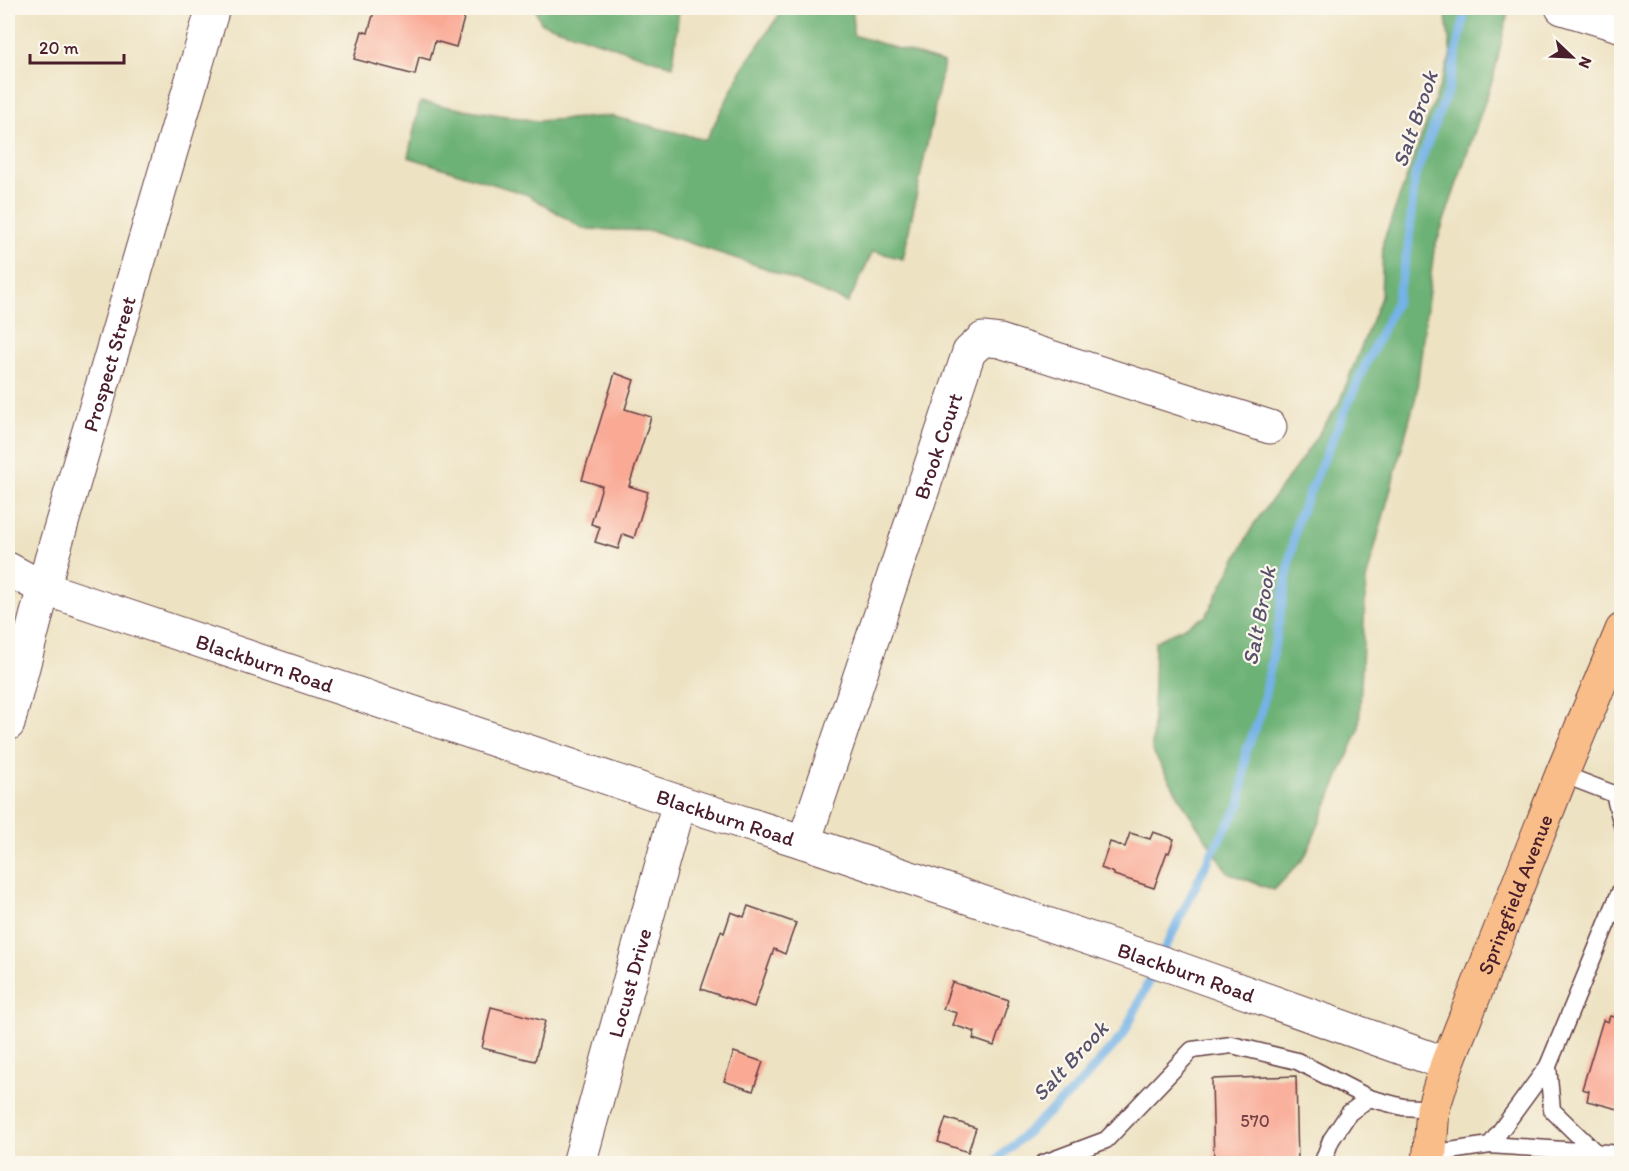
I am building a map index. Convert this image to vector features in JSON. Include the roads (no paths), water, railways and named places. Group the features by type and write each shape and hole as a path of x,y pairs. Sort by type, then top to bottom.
{"main road":[{"name":"Springfield Avenue","path":"1429,1159 1433,1109 1447,1064 1622,630"}],"street":[{"name":"Prospect Street","path":"8,724 43,588 213,8"},
{"path":"1563,8 1622,26"},
{"name":"Brook Court","path":"804,842 969,352 983,339 1000,341 1270,427"},
{"name":"Blackburn Road","path":"8,569 43,588 1162,963 1447,1064"},
{"name":"Locust Drive","path":"579,1164 679,802"}],"lane":[{"path":"1562,774 1618,794 1622,825"},
{"path":"1490,1145 1548,1066 1622,888"},
{"path":"1042,1164 1106,1140 1192,1050 1232,1045 1297,1060 1369,1098 1404,1107 1433,1109"},
{"path":"1548,1066 1552,1110 1594,1152"},
{"path":"1322,1164 1331,1140 1349,1113 1369,1098"},
{"path":"1429,1159 1490,1145 1622,1154"}],"waterway":[{"name":"Salt Brook","path":"992,1164 1075,1089 1123,1035 1212,852 1241,803 1246,752 1261,713 1297,521 1362,372 1396,302 1408,249 1415,176 1448,90 1464,19"}]}
